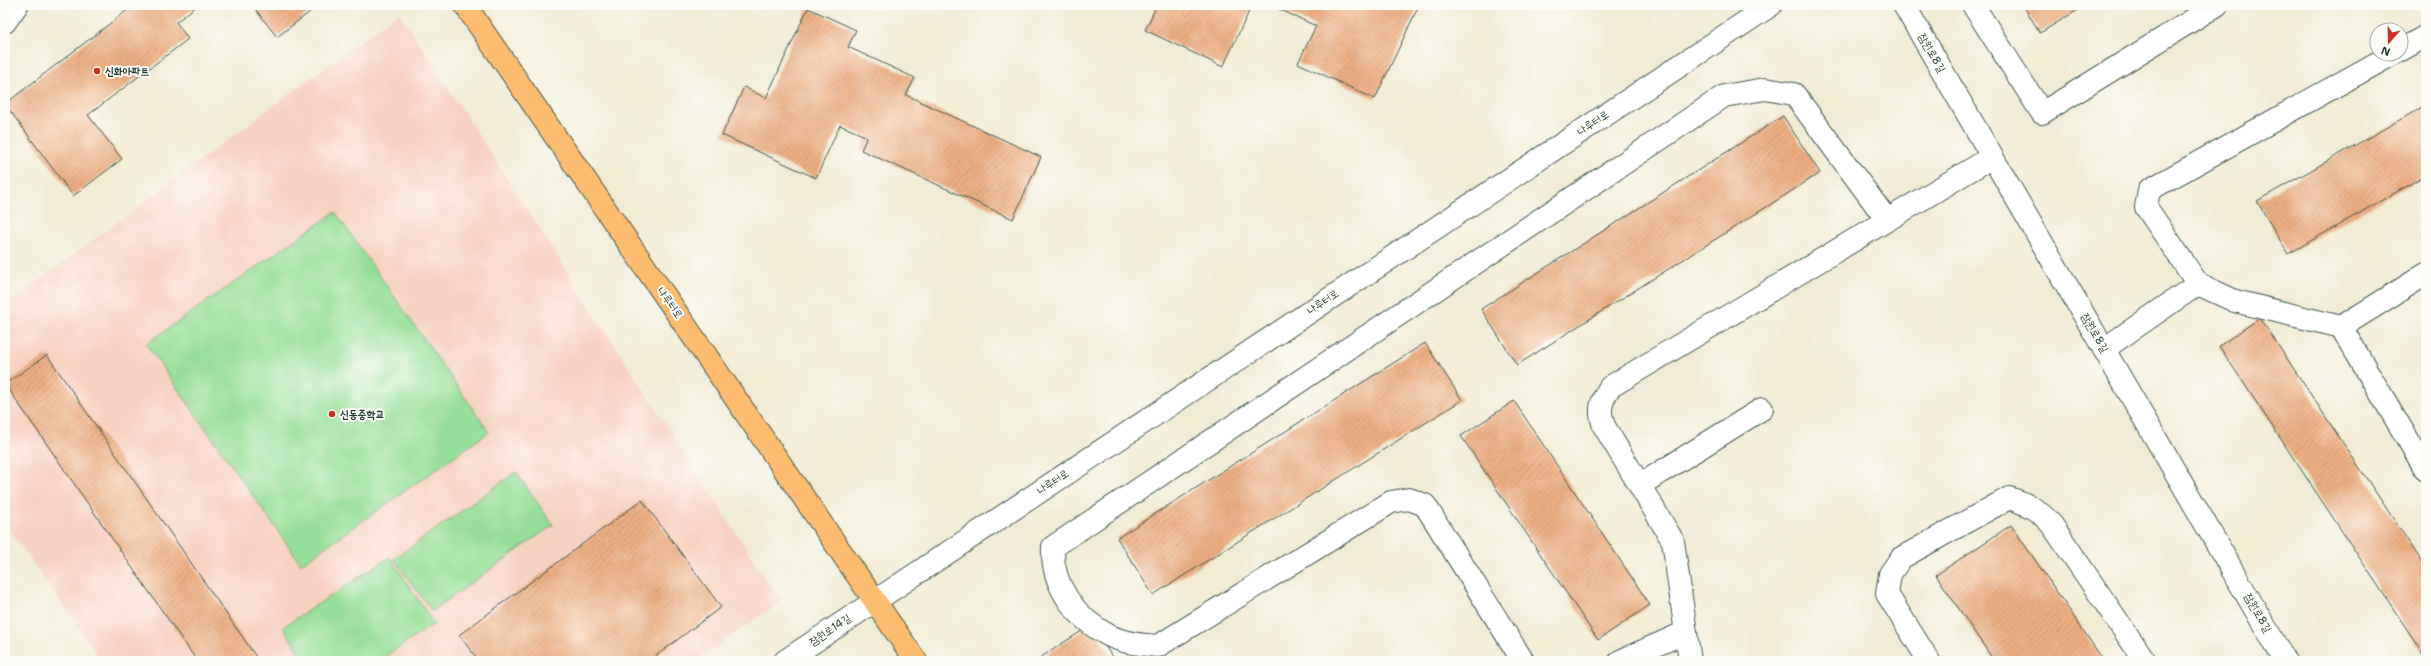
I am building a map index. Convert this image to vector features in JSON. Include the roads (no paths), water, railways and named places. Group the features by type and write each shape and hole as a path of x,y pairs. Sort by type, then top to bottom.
{"main road":[{"name":"나루터로","path":"465,5 916,661"}],"street":[{"path":"5,22 17,5"},
{"name":"나루터로","path":"875,600 1771,5"},
{"name":"잠원로8길","path":"1904,5 2285,661"},
{"path":"1973,5 2042,113 2217,5"},
{"path":"2409,46 2426,36"},
{"path":"2379,62 2149,190 2146,207 2198,284 2235,301 2341,327 2426,470"},
{"path":"1523,661 1424,505 1409,499 1391,502 1158,646 1140,645 1110,637 1085,620 1058,586 1052,562 1053,547 1724,96 1745,91 1765,89 1794,94 1887,220"},
{"path":"1690,661 1673,541 1604,426 1600,414 1602,399 1610,387 1992,157"},
{"path":"2341,327 2426,274"},
{"path":"2104,349 2198,284"},
{"path":"1640,485 1762,409"},
{"path":"1929,661 1887,594 1890,574 1901,558 2009,498 2024,502 2040,511 2052,525 2145,661"},
{"name":"잠원로14길","path":"785,661 875,600"},
{"path":"1620,661 1686,632"}],"place":[{"name":"신화아파트","path":"97,71"},
{"name":"신동중학교","path":"332,414"}]}
